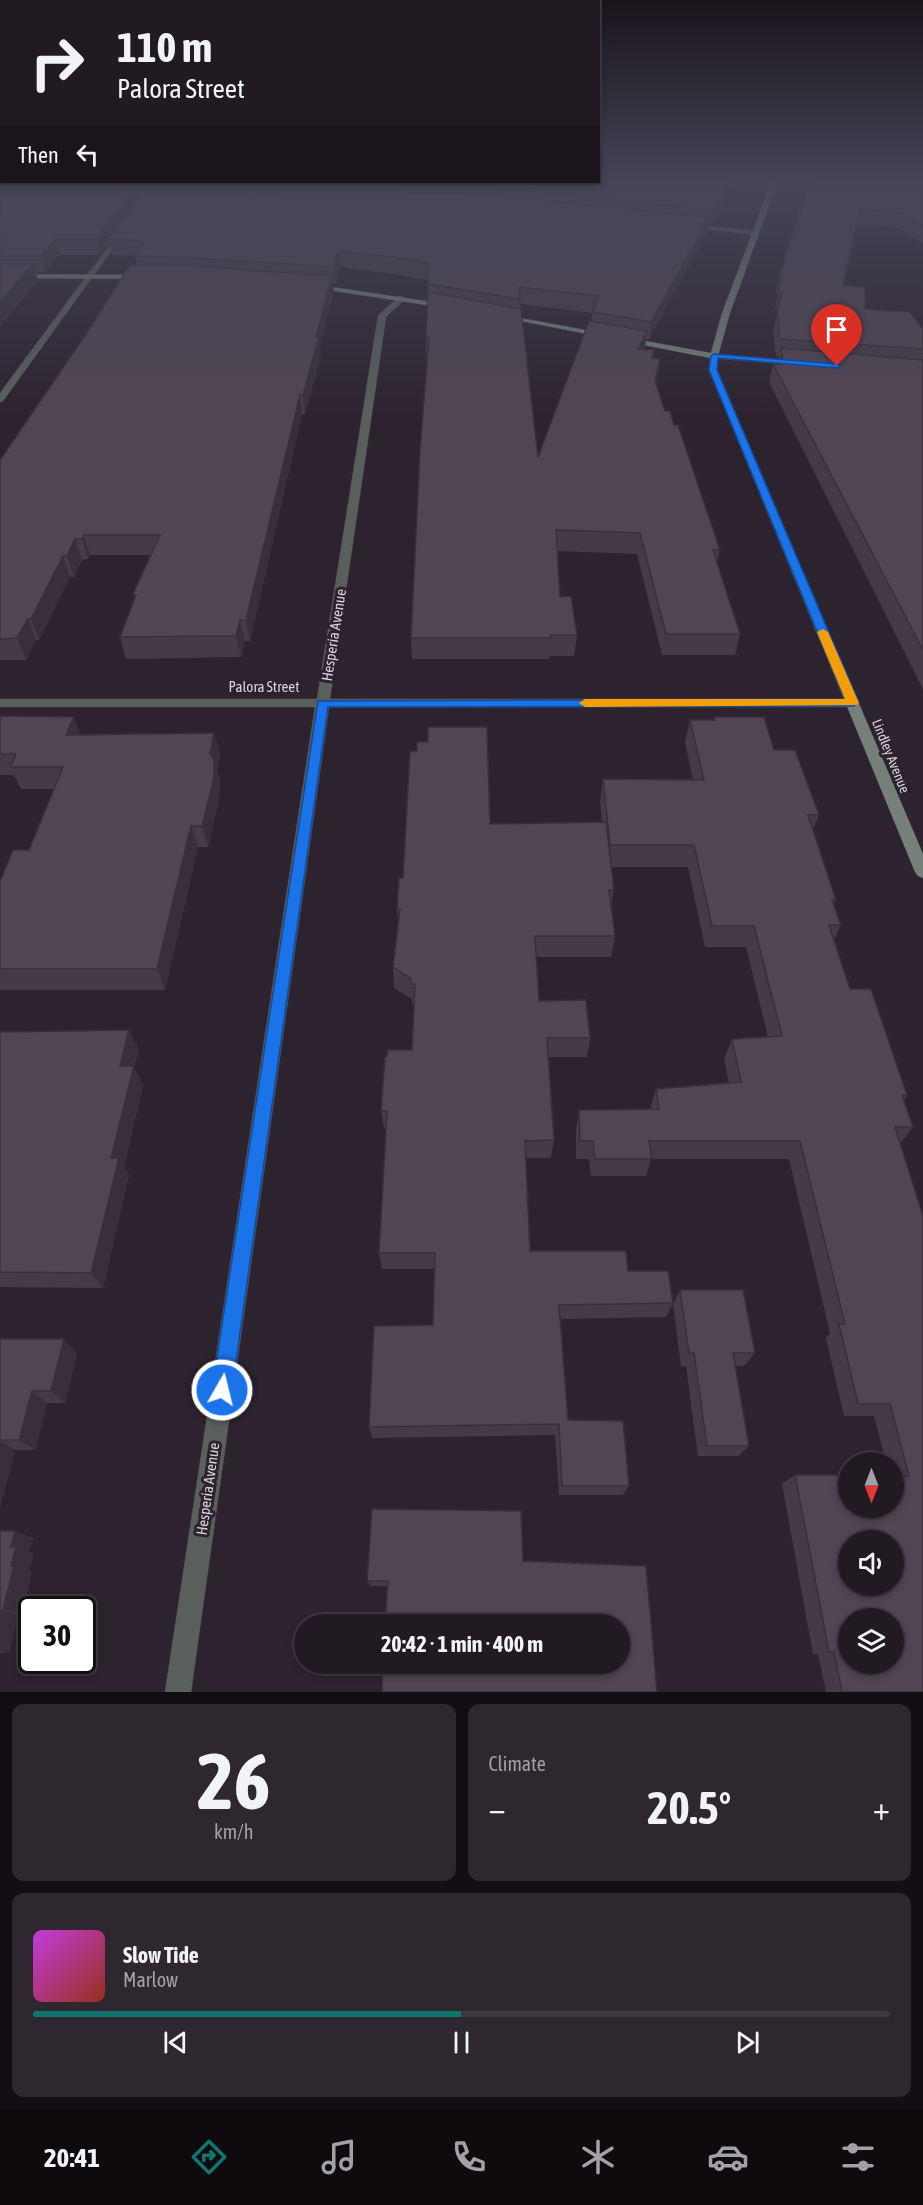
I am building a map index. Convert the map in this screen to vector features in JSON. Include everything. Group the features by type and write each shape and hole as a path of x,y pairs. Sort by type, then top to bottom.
{"street":[{"path":"0,399 102,260"},
{"name":"Lindley Avenue","path":"746,260 726,313 714,356 715,376 923,872"},
{"path":"0,276 147,277"},
{"path":"312,286 402,298 460,309"},
{"name":"Hesperia Avenue","path":"178,1692 322,704 382,316 402,298"},
{"path":"494,315 714,356 808,364"},
{"name":"Palora Street","path":"0,703 853,703"}],"building":[{"path":"225,260 336,260 334,267"},
{"path":"411,260 685,260 651,322 593,312 599,296 519,287 520,299 428,284 429,263"},
{"path":"784,260 849,260 843,285 865,287 865,309 910,312 923,329 923,349 780,339 777,313 782,293 778,293 782,277 779,276"},
{"path":"0,264 33,264 0,303"},
{"path":"130,265 179,265 332,276 316,337 319,337 303,395 300,395 246,620 240,620 236,636 120,637 136,595 133,594 160,535 84,535 82,539 75,539 67,556 63,556 31,619 28,619 17,638 0,639 0,460"},
{"path":"428,292 521,309 538,457 589,321 647,331 638,349 654,350 652,358 660,359 655,381 665,411 670,411 674,425 678,425 720,550 713,550 740,634 666,634 640,533 556,530 560,597 571,596 577,635 551,635 551,638 411,638 420,450 429,337 426,337"},
{"path":"781,348 923,360 923,650 773,364 783,364"},
{"path":"0,716 74,717 66,735 214,733 210,754 214,759 214,778 202,826 191,826 157,969 0,969 0,881 13,850 29,850 63,767 10,767 16,754 0,754"},
{"path":"715,717 764,717 774,750 795,750 819,815 808,815 836,900 832,900 841,925 829,925 850,989 871,989 907,1095 902,1095 913,1127 895,1127 923,1216 923,1692 842,1692 838,1674 904,1674 904,1608 838,1608 838,1672 834,1652 829,1652 795,1475 838,1475 838,1518 904,1518 904,1476 909,1476 890,1404 858,1404 839,1324 845,1324 800,1141 649,1141 652,1159 595,1159 593,1141 580,1141 579,1110 659,1109 656,1089 741,1082 732,1039 782,1036 754,926 712,926 694,845 610,845 603,779 704,780 690,720 715,720"},
{"path":"428,727 487,727 490,824 606,822 614,890 609,890 615,936 535,936 539,1001 586,1000 590,1038 547,1038 554,1140 525,1141 530,1251 626,1251 628,1271 668,1271 673,1303 559,1305 568,1420 623,1421 629,1486 562,1486 559,1424 369,1427 374,1326 433,1325 435,1253 379,1253 387,1111 381,1111 385,1057 388,1050 412,1050 415,984 411,984 411,979 393,967 400,909 397,909 399,878 403,878 410,751 417,751 417,742 428,742"},
{"path":"129,1030 120,1066 134,1066 111,1158 119,1158 91,1273 0,1272 0,1032"},
{"path":"680,1290 743,1290 755,1353 733,1353 749,1446 707,1446 694,1353 689,1353"},
{"path":"0,1339 64,1339 51,1391 32,1391 19,1440 0,1440"},
{"path":"372,1509 521,1511 523,1561 646,1566 657,1692 382,1692 383,1674 630,1674 630,1614 386,1614 388,1581 367,1581"},
{"path":"0,1531 15,1531 11,1547 16,1547 11,1566 14,1566 3,1610 0,1610"}],"slow traffic":[{"path":"585,703 853,703 823,632"}],"route":[{"path":"222,1390 322,704 853,703 713,370 714,356 837,366"}]}
